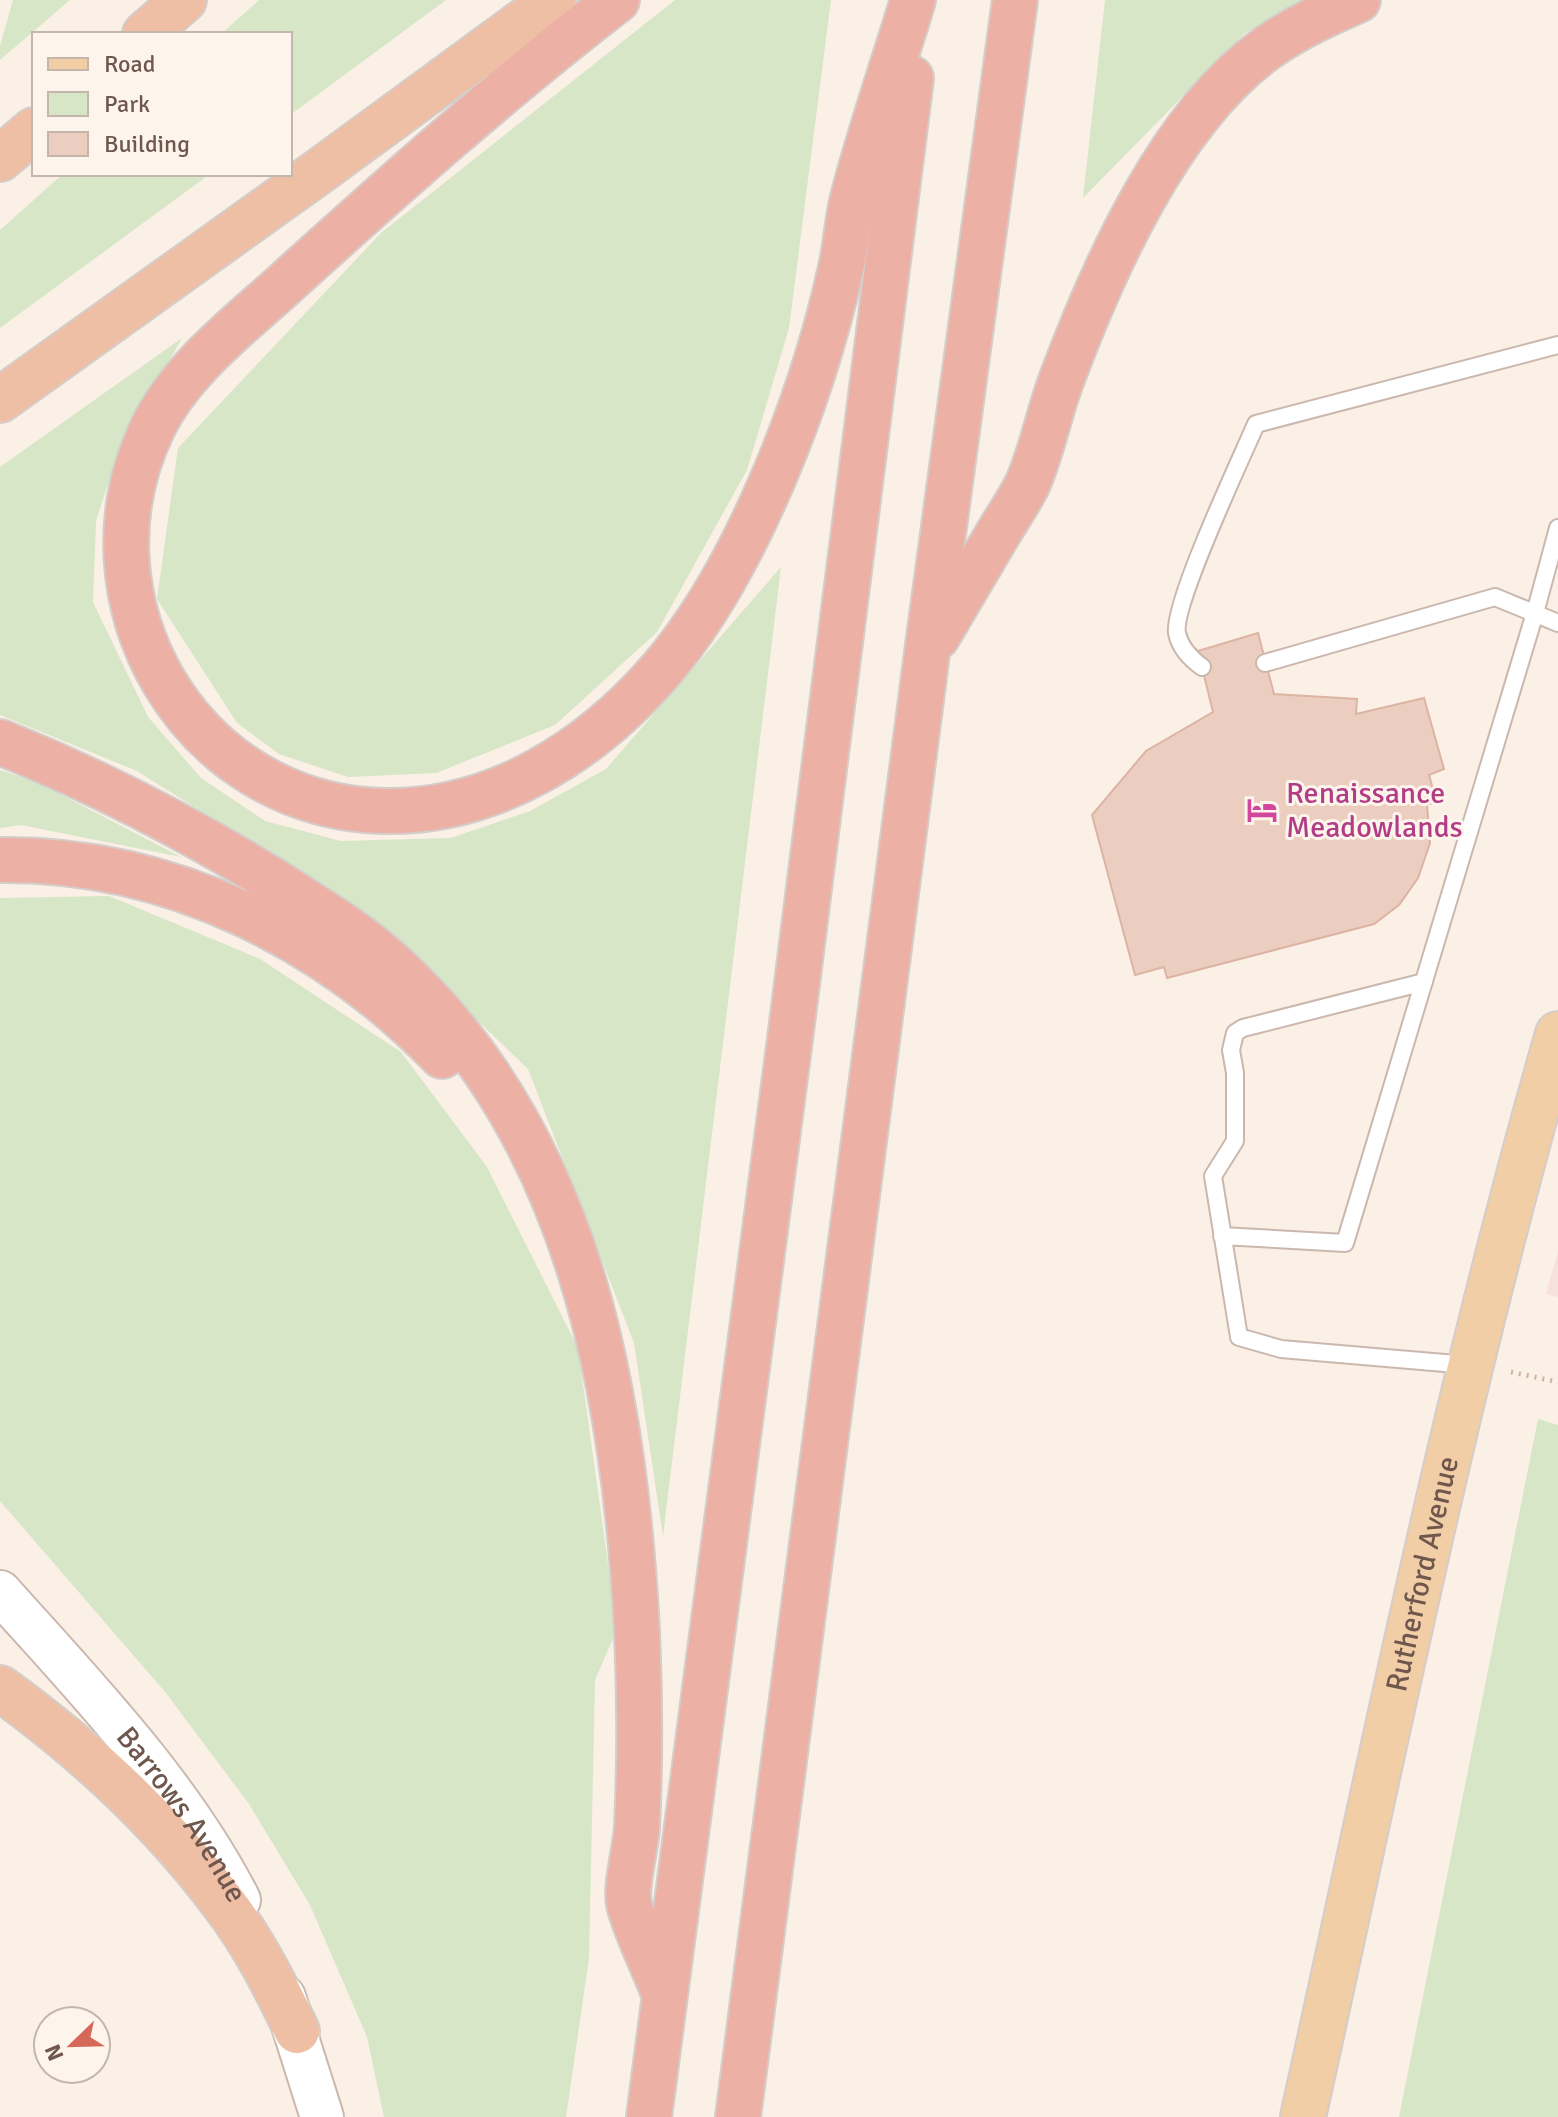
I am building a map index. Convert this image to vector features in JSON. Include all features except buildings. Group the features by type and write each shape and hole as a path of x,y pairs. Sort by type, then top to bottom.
{"highway":[{"path":"147,32 184,0"},
{"path":"0,400 553,0"},
{"path":"617,0 421,162 230,334 189,375 155,423 134,479 127,511 125,542 129,589 139,631 150,660 192,720 225,752 275,784 327,803 380,811 431,808 486,795 542,770 592,736 641,692 681,645 719,587 735,555 770,483 803,397 842,264 851,206 913,0"},
{"path":"649,2117 921,0"},
{"path":"738,2117 927,653 1015,0"},
{"path":"927,653 1027,484 1053,401 1084,322 1137,211 1170,156 1236,74 1297,29 1358,0"},
{"path":"0,159 32,132"},
{"path":"0,742 85,778 199,836 326,914 391,963 450,1026 505,1100 547,1179 590,1299 619,1442 634,1585 640,1749 636,1840 628,1901 665,1995"},
{"path":"0,860 66,863 108,869 189,891 231,907 270,927 371,991 431,1045 488,1109 535,1183 590,1299"},
{"path":"0,1688 57,1733 118,1788 205,1880 247,1938 297,2031"}],"main road":[{"name":"Rutherford Avenue","path":"1303,2117 1427,1543 1503,1230 1558,1034"}],"street":[{"name":"Barrows Avenue","path":"0,1592 104,1709 184,1813 234,1892 256,1934 297,2031 322,2117"}],"lane":[{"path":"1202,667 1185,652 1177,634 1177,621 1201,553 1256,424 1558,345"},
{"path":"1222,1236 1345,1243 1558,528"},
{"path":"1265,663 1495,597 1558,623"},
{"path":"1424,982 1243,1028 1235,1033 1231,1050 1235,1073 1235,1141 1213,1176 1239,1337 1281,1349 1470,1365"}],"shaded area":[{"path":"1558,1251 1558,1297 1546,1294"}],"green space":[{"path":"13,0 70,0 0,60 0,46"},
{"path":"259,0 446,0 292,114 292,32 223,32"},
{"path":"675,0 831,0 789,328 747,470 657,632 555,725 436,773 348,777 279,754 237,723 157,599 178,448 381,233"},
{"path":"1105,0 1303,0 1244,34 1083,198"},
{"path":"61,176 207,176 0,328 0,230"},
{"path":"182,338 119,450 96,521 93,602 148,717 201,778 265,821 341,841 451,838 530,811 606,769 781,567 663,1536 634,1343 528,1069 372,919 137,771 0,715 0,467"},
{"path":"0,770 39,783 181,857 21,825 0,828"},
{"path":"109,896 260,959 401,1052 487,1167 578,1348 617,1629 595,1680 589,1958 566,2117 384,2117 367,2037 310,1905 249,1804 166,1693 0,1501 0,898"},
{"path":"1538,1419 1558,1425 1558,2117 1399,2117"}],"place":[{"name":"Renaissance Meadowlands","path":"1262,810"}]}
